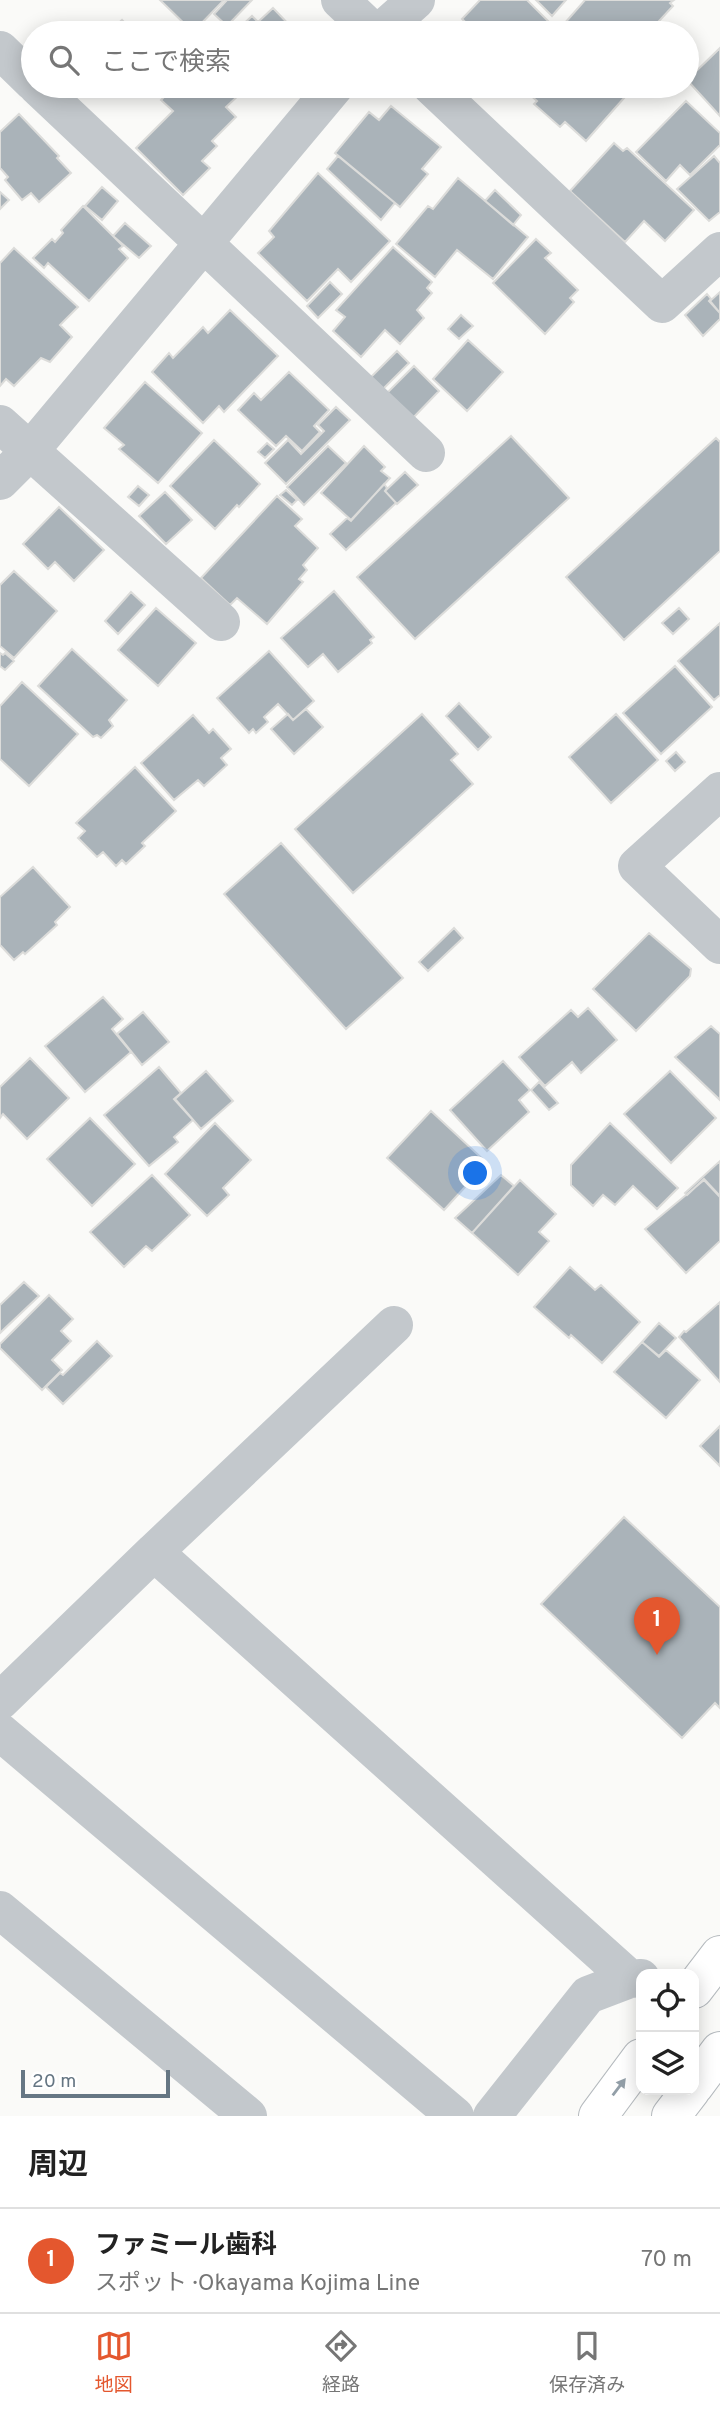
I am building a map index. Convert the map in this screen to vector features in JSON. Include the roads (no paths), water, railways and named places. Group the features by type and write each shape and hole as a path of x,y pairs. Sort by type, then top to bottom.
{"main road":[{"path":"699,1982 720,1955"},
{"path":"699,2079 720,2052"},
{"path":"598,2116 636,2065"},
{"path":"671,2116 687,2095"}],"street":[{"path":"340,0 364,21"},
{"path":"391,21 416,0"},
{"path":"0,50 21,70"},
{"path":"50,98 426,453"},
{"path":"0,481 29,452 325,98"},
{"path":"444,98 662,304 720,251"},
{"path":"0,424 221,622"},
{"path":"720,791 637,866 720,944"},
{"path":"0,1701 394,1325"},
{"path":"154,1552 636,1978 588,1995 492,2116"},
{"path":"0,1732 455,2116"},
{"path":"1,1912 248,2116"}],"place":[{"name":"ファミール歯科","path":"657,1655"}]}
